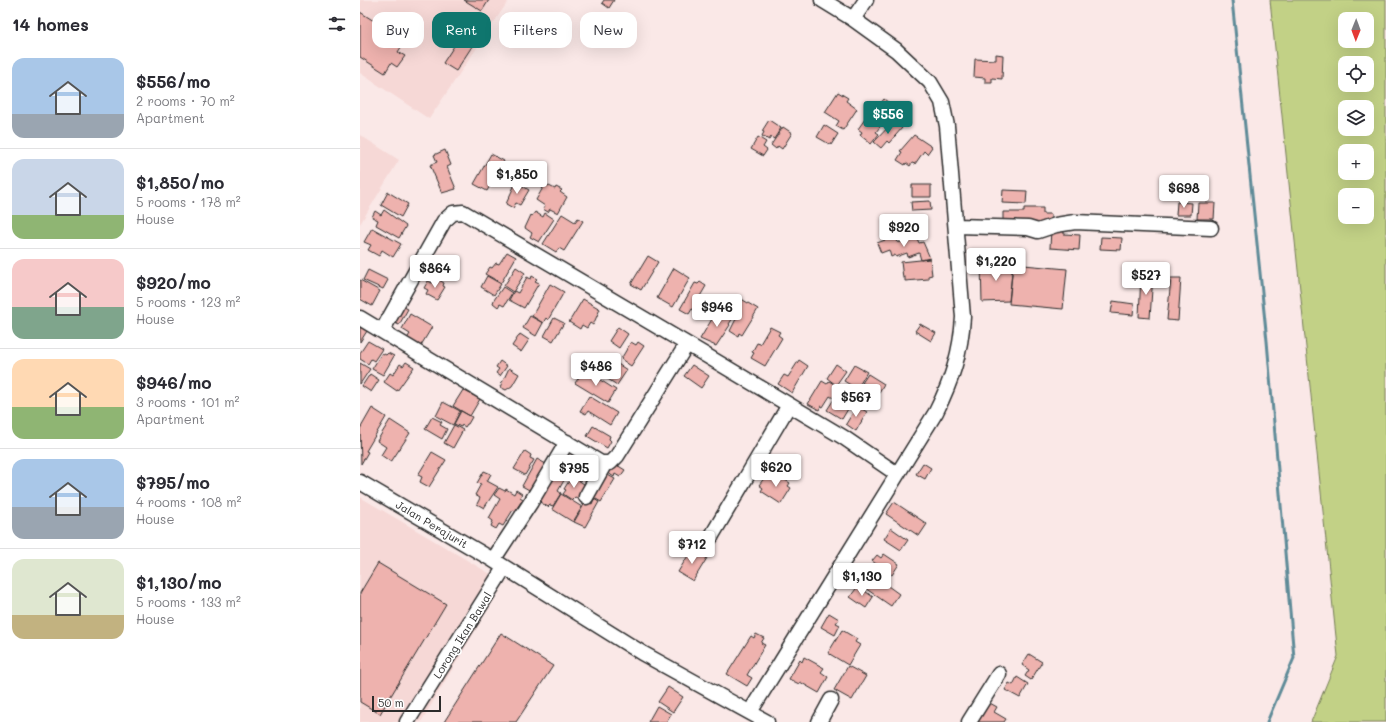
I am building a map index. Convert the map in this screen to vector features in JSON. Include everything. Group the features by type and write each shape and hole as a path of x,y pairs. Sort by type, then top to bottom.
{"street":[{"path":"750,712 940,405 949,386 960,350 963,317 948,126 942,102 930,82 896,50 853,19 822,0"},
{"path":"853,19 866,0"},
{"path":"382,331 444,221 453,213 463,212 843,437 898,474"},
{"path":"956,226 1028,228 1038,231 1056,224 1075,222 1211,228"},
{"path":"360,318 601,463 614,460 618,456 687,344"},
{"path":"710,538 789,405"},
{"name":"Lorong Ikan Bawal","path":"407,722 498,564 531,502 567,442"},
{"path":"586,497 605,463"},
{"name":"Jalan Perajurit","path":"360,482 642,652 767,722"},
{"path":"969,722 999,674"},
{"path":"819,722 831,700"}],"shaded area":[{"path":"360,0 509,0 501,12 499,12 499,15 491,27 491,12 432,12 432,48 477,48 429,119 360,73"},
{"path":"360,135 399,160 360,224"},
{"path":"360,497 504,582 421,722 360,722"}],"green space":[{"path":"1270,0 1386,0 1386,722 1311,722 1338,656"}],"building":[{"path":"464,0 489,0 482,11"},
{"path":"604,0 614,0 609,8 602,3"},
{"path":"360,12 372,20 372,48 401,48 398,52 405,56 397,67 391,63 385,73 360,57"},
{"path":"453,48 471,48 456,71 443,63"},
{"path":"996,54 1003,55 1002,79 992,78 992,82 985,82 985,78 974,77 975,59 996,60"},
{"path":"838,92 848,98 846,101 857,109 843,130 836,126 839,121 825,112"},
{"path":"884,99 899,111 893,118 889,115 876,132 879,134 871,144 860,135 862,132 858,129 865,119 867,120"},
{"path":"769,120 781,128 774,139 771,137 769,140 762,136 764,132 762,131"},
{"path":"894,121 902,128 889,143 887,141 881,148 874,142"},
{"path":"824,125 838,134 831,145 817,137"},
{"path":"783,127 792,133 782,149 778,146 776,149 771,145"},
{"path":"914,135 932,147 927,154 924,151 915,164 912,163 910,166 906,163 905,165 897,160 902,152 900,151"},
{"path":"758,137 766,142 763,147 767,150 763,156 751,149"},
{"path":"445,150 451,165 447,167 456,189 442,193 430,165 437,162 434,155"},
{"path":"491,154 504,161 487,191 474,184"},
{"path":"516,182 529,190 520,205 516,203 513,208 506,204"},
{"path":"545,184 555,189 556,187 562,190 560,192 567,197 558,213 550,209 548,212 543,209 545,206 536,200"},
{"path":"912,185 931,185 931,197 912,197"},
{"path":"1003,190 1027,191 1026,204 1002,203"},
{"path":"388,192 408,204 401,217 381,205"},
{"path":"930,201 931,210 912,211 911,202"},
{"path":"1177,202 1192,203 1191,215 1176,215"},
{"path":"1198,203 1215,203 1214,219 1197,219"},
{"path":"1024,208 1043,208 1043,214 1051,214 1051,222 1042,222 1042,227 1003,224 1003,212 1024,212"},
{"path":"384,210 406,226 399,238 376,225 378,220 372,217 375,211 381,215"},
{"path":"535,212 543,217 545,213 554,219 539,242 530,237 532,233 525,228 531,215 532,216"},
{"path":"562,214 575,222 578,218 583,221 564,251 559,248 556,252 543,244"},
{"path":"372,228 401,244 393,257 382,250 379,256 368,250 371,245 364,242"},
{"path":"1051,229 1064,230 1064,234 1080,235 1079,250 1050,248"},
{"path":"896,236 898,243 916,236 919,243 923,242 930,258 921,260 919,253 908,257 907,253 896,257 895,255 891,257 889,250 881,253 877,243"},
{"path":"1101,237 1122,238 1121,250 1100,249"},
{"path":"507,252 516,257 501,283 485,274 490,267 492,268 496,263 499,264"},
{"path":"648,256 658,262 641,290 631,284"},
{"path":"930,259 932,275 928,276 928,279 905,281 905,277 903,278 901,262"},
{"path":"1013,263 1009,301 982,302 981,264"},
{"path":"1013,264 1067,269 1063,309 1009,304"},
{"path":"516,267 525,273 513,292 504,286"},
{"path":"674,268 690,278 673,307 657,298"},
{"path":"368,270 388,280 383,289 363,280"},
{"path":"1141,274 1153,275 1150,318 1139,317"},
{"path":"487,276 501,284 494,295 481,287"},
{"path":"532,276 537,279 535,281 539,283 524,308 509,300 514,291 518,293 527,277 531,279"},
{"path":"436,278 444,283 443,286 445,287 437,300 426,294 428,290 424,288 428,281 432,283"},
{"path":"1171,278 1181,278 1178,321 1167,320"},
{"path":"360,280 380,291 372,306 360,299"},
{"path":"700,282 706,286 699,298 705,301 698,312 692,309 689,314 680,309 695,283 698,284"},
{"path":"550,284 564,292 548,320 546,318 543,323 532,316"},
{"path":"503,287 512,293 504,306 500,304 498,307 493,303"},
{"path":"738,297 758,309 742,335 739,333 738,336 730,331 738,315 730,310"},
{"path":"583,299 600,309 593,325 590,323 587,328 582,325 580,329 569,322"},
{"path":"1113,301 1134,304 1133,315 1111,313"},
{"path":"400,305 408,309 399,325 391,321"},
{"path":"718,309 733,318 716,346 700,339"},
{"path":"410,314 432,327 420,347 406,340 410,334 402,329"},
{"path":"530,316 543,323 536,336 523,328"},
{"path":"554,318 564,323 553,341 544,336"},
{"path":"920,324 936,333 931,341 915,331"},
{"path":"360,327 367,331 360,342"},
{"path":"618,327 628,334 619,348 609,341"},
{"path":"770,327 780,332 778,335 782,338 765,366 751,358 754,353 752,352 757,343 760,344"},
{"path":"520,334 529,340 521,352 512,346"},
{"path":"368,341 382,349 374,361 371,359 368,364 360,359 360,353"},
{"path":"631,342 636,345 638,342 644,346 631,366 621,359"},
{"path":"382,353 386,355 388,353 394,356 383,375 372,369"},
{"path":"610,359 627,370 617,385 600,374"},
{"path":"799,360 808,366 792,393 778,384 784,375 788,377"},
{"path":"500,361 507,366 500,376 496,373 499,369 496,367"},
{"path":"406,362 414,367 397,391 384,382 390,373 393,375 400,364 403,366"},
{"path":"360,363 370,369 360,384"},
{"path":"836,364 846,371 836,385 827,378"},
{"path":"692,365 709,376 701,388 684,376"},
{"path":"854,365 867,372 857,389 844,381"},
{"path":"509,368 519,374 512,386 506,390 500,387"},
{"path":"586,371 616,390 608,403 575,383"},
{"path":"370,374 379,380 371,392 362,386"},
{"path":"868,374 884,384 870,407 857,399 866,385 862,383"},
{"path":"822,381 827,384 829,381 839,387 833,398 830,396 823,407 821,406 819,410 808,404"},
{"path":"843,385 857,394 842,419 827,410"},
{"path":"463,390 480,399 470,416 453,406"},
{"path":"589,396 617,413 610,425 588,411 586,414 580,411"},
{"path":"443,402 460,411 453,425 436,416"},
{"path":"857,406 867,412 856,431 846,424"},
{"path":"372,408 386,417 366,451 368,452 361,464 360,429"},
{"path":"461,411 472,417 465,427 454,424"},
{"path":"432,417 442,422 440,425 447,429 442,439 425,429"},
{"path":"390,420 410,433 391,462 381,455 386,447 377,441"},
{"path":"454,425 463,430 453,448 444,443"},
{"path":"593,426 610,436 609,439 611,441 607,448 587,436"},
{"path":"525,451 531,455 530,458 534,460 525,475 514,469"},
{"path":"432,452 446,460 429,487 420,482 422,477 418,475"},
{"path":"585,454 598,468 589,483 573,473"},
{"path":"537,459 546,464 531,491 522,486"},
{"path":"612,462 625,470 620,477 615,474 614,477 605,471"},
{"path":"923,463 931,468 925,479 916,474"},
{"path":"555,467 567,475 558,491 561,493 553,506 550,505 548,507 535,499"},
{"path":"484,471 491,474 487,481 498,487 484,508 477,504 480,498 475,495 481,484 477,483"},
{"path":"604,473 615,479 601,502 591,496"},
{"path":"775,474 790,483 788,486 791,488 781,504 761,491 763,488 759,485 765,477 769,479 771,475 773,476"},
{"path":"572,476 587,486 579,499 575,497 572,500 563,494 566,490 564,489"},
{"path":"499,488 505,491 506,489 514,494 516,490 522,494 520,497 523,499 515,511 513,510 503,526 499,524 496,529 491,526 493,521 489,518 500,499 494,495"},
{"path":"561,494 582,507 573,522 552,509"},
{"path":"594,499 599,502 585,527 574,522 586,501 592,504"},
{"path":"894,502 927,524 919,536 886,514"},
{"path":"891,528 908,540 901,550 884,539"},
{"path":"692,549 707,558 693,581 678,572"},
{"path":"884,554 899,564 892,575 872,561 877,555 881,558"},
{"path":"378,563 446,604 380,714 360,702 360,593"},
{"path":"870,573 899,594 891,606 862,586"},
{"path":"858,586 873,597 866,608 850,597"},
{"path":"829,613 839,619 836,623 840,625 835,635 821,627"},
{"path":"842,630 857,639 855,642 860,645 848,665 828,653"},
{"path":"501,633 553,666 516,722 444,722"},
{"path":"756,634 764,638 761,643 765,645 747,675 752,678 747,686 727,674 751,636 754,638"},
{"path":"1029,654 1042,662 1031,680 1025,676 1029,670 1022,665"},
{"path":"804,657 824,668 821,672 828,677 819,693 800,682 799,684 789,679 800,660 802,662"},
{"path":"848,666 866,676 852,700 834,690"},
{"path":"1017,677 1028,684 1020,698 1005,690 1009,683 1013,685"},
{"path":"668,687 683,697 673,712 658,702"},
{"path":"988,702 997,707 994,712 1006,719 1004,722 976,722"},
{"path":"657,706 671,714 666,722 648,722"}],"waterway":[{"path":"1232,0 1267,341 1294,658 1267,722"}]}
